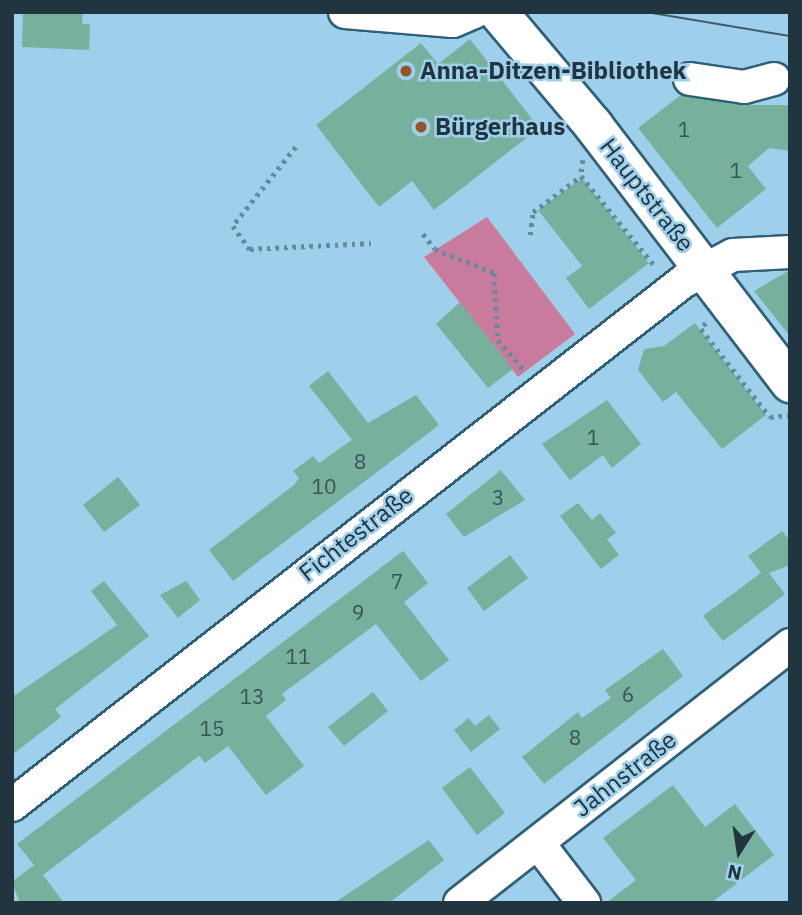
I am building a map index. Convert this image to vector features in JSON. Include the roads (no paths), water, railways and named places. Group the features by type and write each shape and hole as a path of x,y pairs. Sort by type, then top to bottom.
{"main road":[{"name":"Hauptstraße","path":"498,12 703,268 788,386"}],"street":[{"path":"345,12 453,21 474,12"},
{"path":"690,79 744,87 774,79"},
{"name":"Fichtestraße","path":"12,805 540,392 703,268 733,255 790,252"},
{"name":"Jahnstraße","path":"460,903 790,645"},
{"path":"538,843 584,903"}],"tram line":[{"path":"646,12 790,36"}],"place":[{"name":"Anna-Ditzen-Bibliothek","path":"406,71"},
{"name":"Bürgerhaus","path":"421,127"}]}
